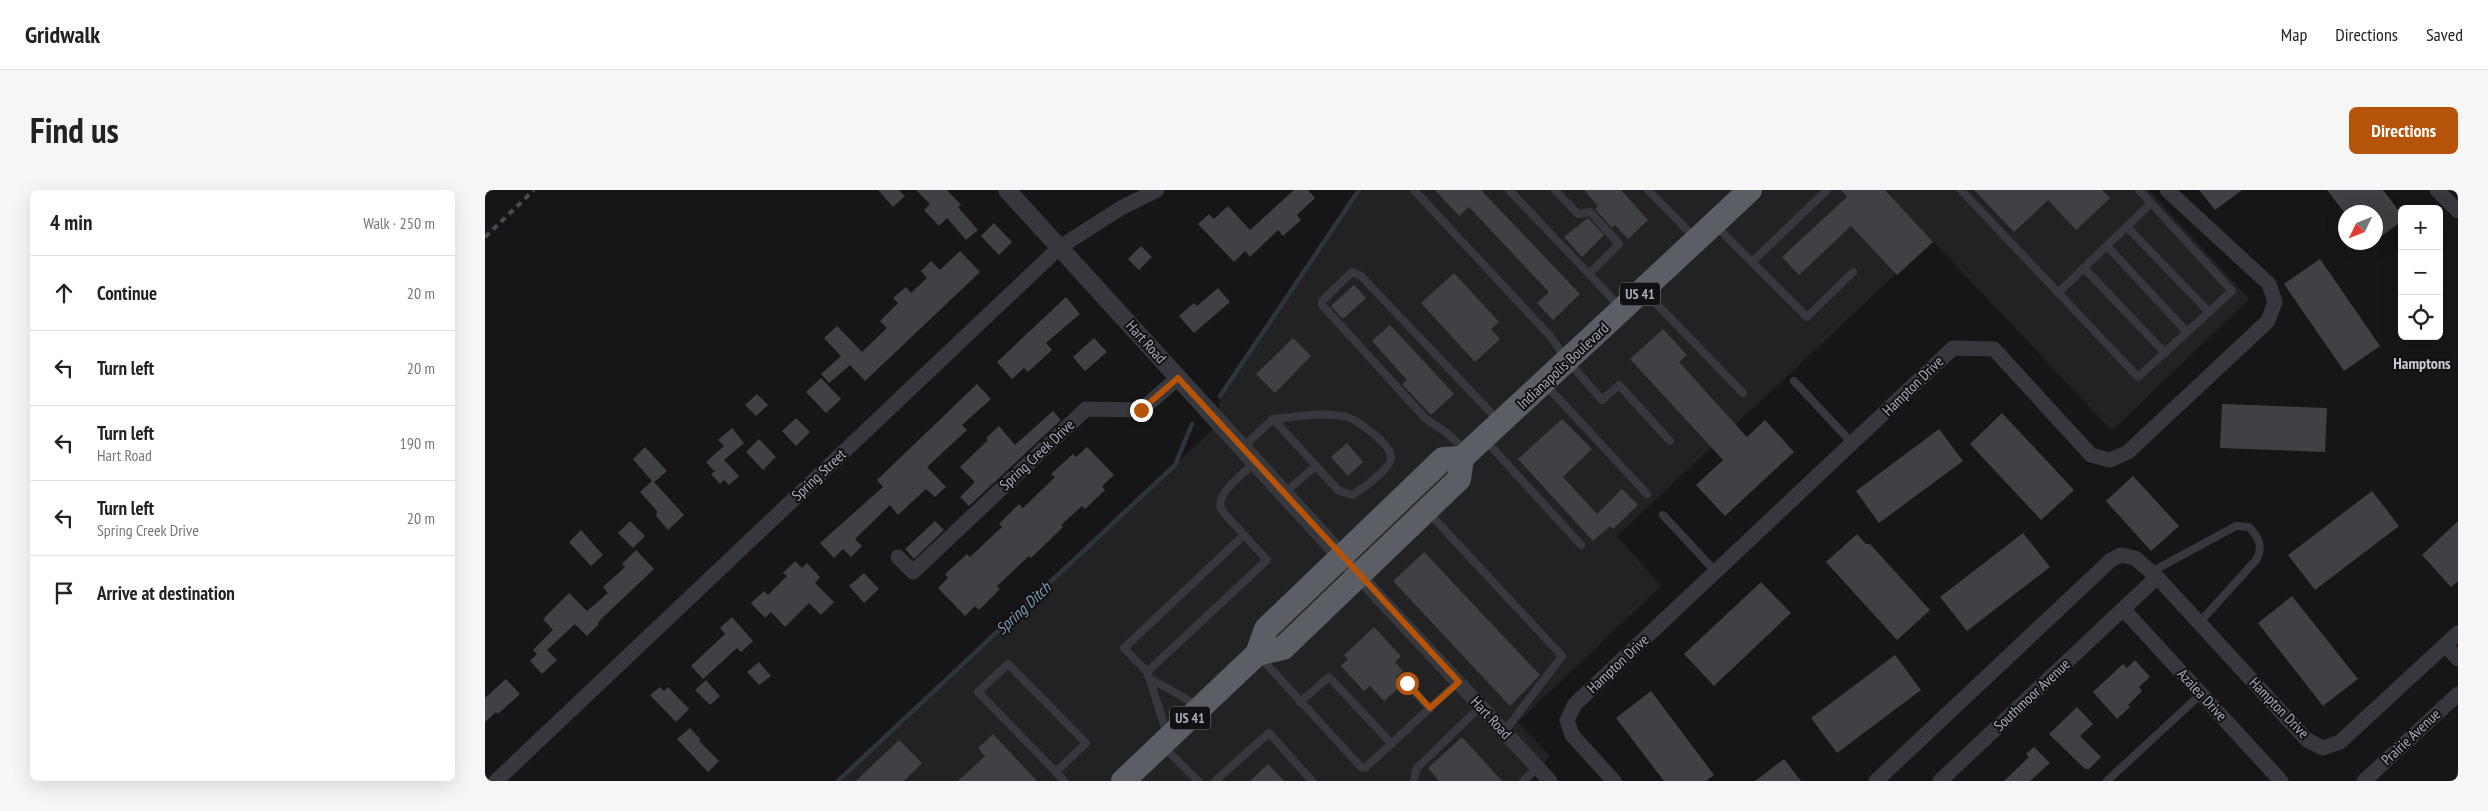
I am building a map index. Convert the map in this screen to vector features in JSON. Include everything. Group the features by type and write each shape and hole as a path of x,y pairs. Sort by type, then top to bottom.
{"highway":[{"name":"Indianapolis Boulevard","path":"1128,779 1257,654 1266,629 1443,459 1479,443 1624,310 1750,190"},
{"path":"1257,654 1283,648 1359,576 1459,479 1479,443"}],"street":[{"name":"Hart Road","path":"1007,190 1359,576 1550,781"},
{"name":"Spring Street","path":"496,781 1060,247 1129,204 1157,190"},
{"name":"Hampton Drive","path":"1614,781 1572,735 1567,720 1575,704 1953,348 1994,349 2091,455 2110,460 2128,452 2268,321 2275,302 2269,284 2167,190"},
{"path":"2437,190 2458,212"},
{"name":"Spring Creek Drive","path":"898,557 913,572 1086,409 1141,410 1178,378"},
{"name":"Hampton Drive","path":"1876,781 2111,560 2121,555 2135,558 2154,575 2307,740 2323,748 2340,742 2458,633"},
{"path":"2124,610 2154,575"},
{"name":"Azalea Drive","path":"2124,610 2281,781"},
{"name":"Southmoor Avenue","path":"1940,781 2124,610"},
{"path":"2445,645 2458,659"},
{"name":"Prairie Avenue","path":"2364,781 2458,694"}],"lane":[{"path":"1414,190 1550,336 1568,361 1602,400 1619,385 1670,442"},
{"path":"1509,190 1624,310"},
{"path":"1555,190 1578,214 1590,212 1619,244 1589,274"},
{"path":"1648,190 1698,240"},
{"path":"1752,262 1827,190"},
{"path":"1961,190 2138,377 2232,291 2139,190"},
{"path":"2058,293 2151,203"},
{"path":"1715,224 1807,317 1853,272"},
{"path":"2127,227 2209,312"},
{"path":"2107,246 2187,332"},
{"path":"2084,268 2165,352"},
{"path":"1479,443 1447,433 1426,419 1322,306 1322,302 1352,272 1361,276 1479,443 1581,545"},
{"path":"1644,291 1687,333 1743,393"},
{"path":"1794,381 1853,444"},
{"path":"1544,384 1647,494"},
{"path":"1242,448 1273,419 1326,415 1347,418 1363,425 1378,438 1391,456 1391,461 1352,495 1338,490 1273,419"},
{"path":"1198,781 1165,742 1149,676 1163,652 1230,589 1267,560 1221,508 1220,499 1225,492 1255,462"},
{"path":"1284,494 1316,466"},
{"path":"1426,510 1562,656 1505,732"},
{"path":"1663,515 1716,572"},
{"path":"2154,575 2236,526 2249,527 2259,537 2261,549 2257,559 2199,623"},
{"path":"1201,707 1183,699 1149,676 1125,648 1159,620 1225,557 1244,535"},
{"path":"1257,654 1361,767 1368,767 1459,682"},
{"path":"1056,772 1086,743 1008,664 979,692 1064,781"},
{"path":"1300,702 1329,677 1392,744"},
{"path":"1407,683 1430,708"},
{"path":"2107,781 2201,694"},
{"path":"1414,781 1416,768 1481,706"},
{"path":"1215,781 1269,733 1312,781"},
{"path":"1523,781 1538,768"}],"shaded area":[{"path":"1359,190 2149,190 2249,299 2112,431 1932,240 1617,536 1661,586 1518,722 1550,756 1531,781 839,781 1217,425 1220,396"}],"building":[{"path":"878,190 899,190 905,196 893,207"},
{"path":"916,190 947,190 961,205 958,207 978,230 966,240 947,218 939,226 924,210 930,204"},
{"path":"1294,190 1308,190 1315,198 1297,215 1301,220 1283,236 1278,230 1250,257 1245,251 1234,262 1198,224 1209,214 1214,219 1228,206 1250,230"},
{"path":"1435,190 1481,190 1580,294 1553,320 1537,303 1549,292 1469,207 1459,216"},
{"path":"1584,190 1621,190 1648,220 1628,239 1615,225 1612,228 1595,209 1598,206"},
{"path":"1841,190 1885,190 1933,242 1897,275 1851,226 1799,275 1782,257 1847,197"},
{"path":"1974,190 2102,190 2110,198 2076,230 2048,200 2014,232"},
{"path":"2199,190 2242,190 2215,210"},
{"path":"2327,190 2383,190 2398,210 2398,224 2383,235 2383,205 2339,205"},
{"path":"1588,218 1604,235 1582,257 1564,237"},
{"path":"994,223 1012,242 999,255 981,236"},
{"path":"1141,246 1152,257 1139,270 1128,259"},
{"path":"960,251 980,272 865,381 850,365 829,383 821,374 841,356 824,338 837,326 862,352 887,328 880,321 898,303 893,298 906,287 911,293 927,278 921,271 931,261 940,270"},
{"path":"2320,259 2380,346 2344,371 2284,284"},
{"path":"1454,273 1499,322 1491,329 1500,339 1475,362 1421,303"},
{"path":"1354,285 1366,298 1343,319 1331,306"},
{"path":"1218,288 1230,302 1194,333 1179,316 1194,303 1197,306"},
{"path":"1066,297 1080,314 1046,343 1052,350 1028,372 1024,368 1012,379 997,362"},
{"path":"1390,325 1454,394 1431,415 1402,384 1407,380 1372,341"},
{"path":"1663,329 1687,355 1679,362 1747,437 1765,420 1794,452 1725,516 1696,485 1723,460 1630,359"},
{"path":"1094,338 1107,352 1085,371 1073,357"},
{"path":"1293,338 1311,356 1275,393 1256,374"},
{"path":"821,378 841,399 826,413 806,392"},
{"path":"977,384 991,399 962,425 967,430 927,467 946,487 935,497 926,489 898,515 890,505 855,539 862,546 851,557 843,549 834,558 820,543 883,487 877,480"},
{"path":"757,394 768,405 756,416 745,405"},
{"path":"2222,404 2327,408 2325,452 2220,448"},
{"path":"1053,411 1061,420 969,506 960,497 975,482 960,467 988,440 986,438 999,426 1015,445"},
{"path":"2002,413 2074,490 2041,520 1970,444"},
{"path":"796,418 810,432 796,446 782,431"},
{"path":"1562,419 1592,449 1563,477 1597,514 1622,489 1638,505 1613,529 1610,526 1593,541 1518,459"},
{"path":"732,428 744,443 724,460 739,476 729,485 724,480 720,484 711,474 716,470 713,470 706,462 724,446 718,440"},
{"path":"1939,429 1963,461 1879,523 1856,491"},
{"path":"759,439 776,457 763,470 746,452"},
{"path":"1347,443 1363,462 1348,476 1331,457"},
{"path":"645,447 667,471 654,482 684,515 668,530 656,516 657,511 640,492 652,481 633,459"},
{"path":"1087,447 1114,475 1102,486 1105,490 1085,509 1082,506 1061,525 1063,527 1031,558 1029,556 997,586 1000,589 979,610 975,606 965,616 938,588 948,578 945,574 967,554 970,557 1002,527 999,524 1019,504 1023,508 1055,477 1051,474 1073,454 1076,457"},
{"path":"2133,476 2179,526 2151,551 2106,501"},
{"path":"2372,491 2399,526 2315,590 2288,555"},
{"path":"630,521 645,536 633,548 618,533"},
{"path":"935,521 944,530 914,559 905,549"},
{"path":"2458,521 2458,581 2451,587 2422,555"},
{"path":"581,530 603,555 591,566 569,542"},
{"path":"2023,533 2050,567 1967,631 1940,597"},
{"path":"1857,534 1866,544 1870,544 1930,610 1897,640 1826,562"},
{"path":"636,550 654,569 598,622 599,624 587,636 575,624 547,650 557,660 542,674 530,661 537,654 533,650 553,630 543,619 569,593 587,611 608,593 603,587 625,567 622,564"},
{"path":"1424,552 1540,675 1510,706 1393,581"},
{"path":"795,561 802,568 807,563 820,577 815,583 834,602 821,615 809,603 785,627 771,612 765,618 751,603 764,591 768,595 787,576 783,573"},
{"path":"864,573 879,589 864,603 849,586"},
{"path":"1761,582 1791,613 1714,686 1684,654"},
{"path":"2292,596 2358,679 2323,706 2258,623"},
{"path":"732,617 753,641 741,652 737,648 703,679 691,666 725,634 720,628"},
{"path":"1374,627 1401,656 1395,662 1403,671 1396,677 1402,685 1384,701 1370,686 1364,691 1341,666 1348,659 1344,655"},
{"path":"1895,655 1921,690 1837,753 1811,718"},
{"path":"2135,660 2150,677 2139,687 2142,691 2128,705 2130,707 2117,719 2093,692 2123,664 2127,668"},
{"path":"759,662 771,676 759,685 747,672"},
{"path":"506,679 520,694 498,714 496,712 485,722 485,698"},
{"path":"706,680 720,696 710,705 695,690"},
{"path":"660,687 664,691 668,687 689,709 676,722 650,695"},
{"path":"1651,691 1714,775 1706,781 1664,781 1616,718"},
{"path":"2077,707 2093,724 2080,736 2101,757 2089,769 2085,769 2049,734"},
{"path":"690,728 701,740 699,741 719,761 708,772 677,739"},
{"path":"993,734 1037,781 958,781 985,756 978,748"},
{"path":"1462,737 1502,781 1439,781 1428,768"},
{"path":"899,740 922,763 904,781 856,781"},
{"path":"2034,747 2050,763 2030,781 2004,781 2029,757 2026,754"},
{"path":"1784,759 1801,781 1755,781"},
{"path":"1268,764 1284,781 1250,781"}],"waterway":[{"path":"1220,396 1359,190"},
{"name":"Spring Ditch","path":"838,781 1175,465 1192,424"}],"railway":[{"path":"485,237 534,190"}],"district":[{"name":"Hamptons","path":"2422,363"}],"route":[{"path":"1141,410 1178,378 1459,682 1430,708 1407,683"}]}
